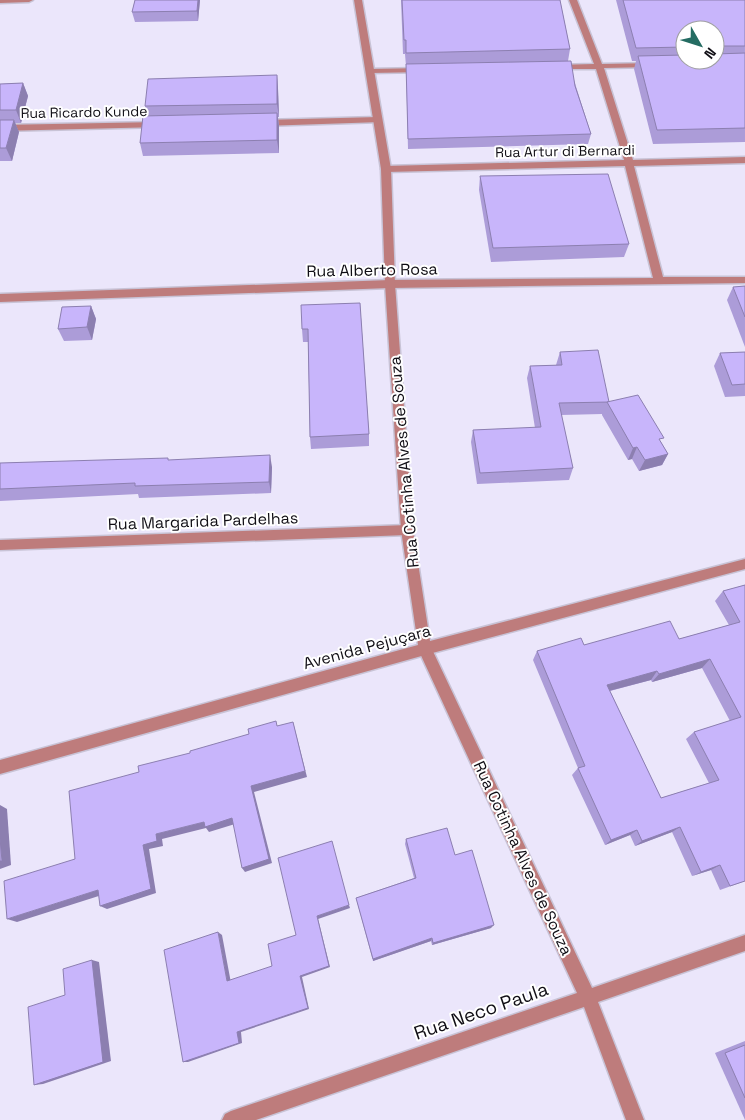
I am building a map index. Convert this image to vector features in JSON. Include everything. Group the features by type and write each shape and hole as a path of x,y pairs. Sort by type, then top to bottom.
{"street":[{"path":"0,1 29,0"},
{"name":"Rua Cotinha Alves de Souza","path":"358,0 386,169 390,284 407,530 425,649 588,996 635,1120"},
{"path":"574,0 599,66 629,163 659,282"},
{"path":"549,67 667,65"},
{"path":"370,71 430,70"},
{"path":"249,123 378,120"},
{"name":"Rua Ricardo Kunde","path":"0,128 169,124"},
{"name":"Rua Artur di Bernardi","path":"386,169 745,160"},
{"name":"Rua Alberto Rosa","path":"0,298 390,284 745,280"},
{"name":"Rua Margarida Pardelhas","path":"0,545 407,530"},
{"name":"Avenida Pejuçara","path":"0,767 425,649 745,564"},
{"name":"Rua Neco Paula","path":"231,1120 745,943"}],"building":[{"path":"135,0 198,0 197,11 132,12"},
{"path":"402,0 560,0 570,49 406,53"},
{"path":"623,0 745,0 745,46 725,46 725,20 675,20 675,47 636,48"},
{"path":"745,53 745,128 657,130 638,56 675,55 675,70 725,70 725,54"},
{"path":"571,61 575,86 591,134 408,139 406,64"},
{"path":"277,75 277,104 145,106 148,79"},
{"path":"23,83 16,110 0,110 0,84"},
{"path":"277,113 277,140 140,143 143,116"},
{"path":"0,120 14,120 6,148 0,148"},
{"path":"608,174 629,244 493,248 480,176"},
{"path":"745,286 745,317 733,287"},
{"path":"360,303 369,434 310,437 308,329 302,329 301,305"},
{"path":"91,306 87,327 58,329 62,307"},
{"path":"598,350 609,402 559,403 573,468 480,473 473,430 541,427 530,366 562,365 560,352"},
{"path":"745,352 745,384 732,385 720,353"},
{"path":"638,395 664,438 659,439 668,454 645,460 637,447 633,448 607,402"},
{"path":"270,455 269,482 135,486 135,483 0,489 0,463 168,458 168,460"},
{"path":"745,585 745,881 730,886 720,865 701,872 680,827 642,841 637,830 611,840 578,768 585,766 537,651 581,638 584,645 670,621 679,639 740,622 723,591","holes":["710,659 741,717 694,732 719,780 661,798 607,685 657,671 659,674"]},
{"path":"276,721 277,726 293,722 305,771 251,786 269,859 242,868 232,818 205,827 204,822 156,834 157,841 143,845 151,889 100,906 98,890 7,919 4,881 75,859 69,791 139,772 138,766 190,753 190,751 249,734 248,729"},
{"path":"447,828 455,855 472,850 494,925 433,943 432,938 373,959 356,898 416,878 406,839"},
{"path":"0,838 2,861 0,861"},
{"path":"332,841 349,905 317,916 329,966 300,976 308,1008 237,1032 239,1043 183,1062 164,950 218,932 227,981 272,966 268,944 296,935 278,858"},
{"path":"92,960 103,1062 34,1085 28,1007 65,995 63,969"},
{"path":"745,1045 745,1098 725,1053"}]}
